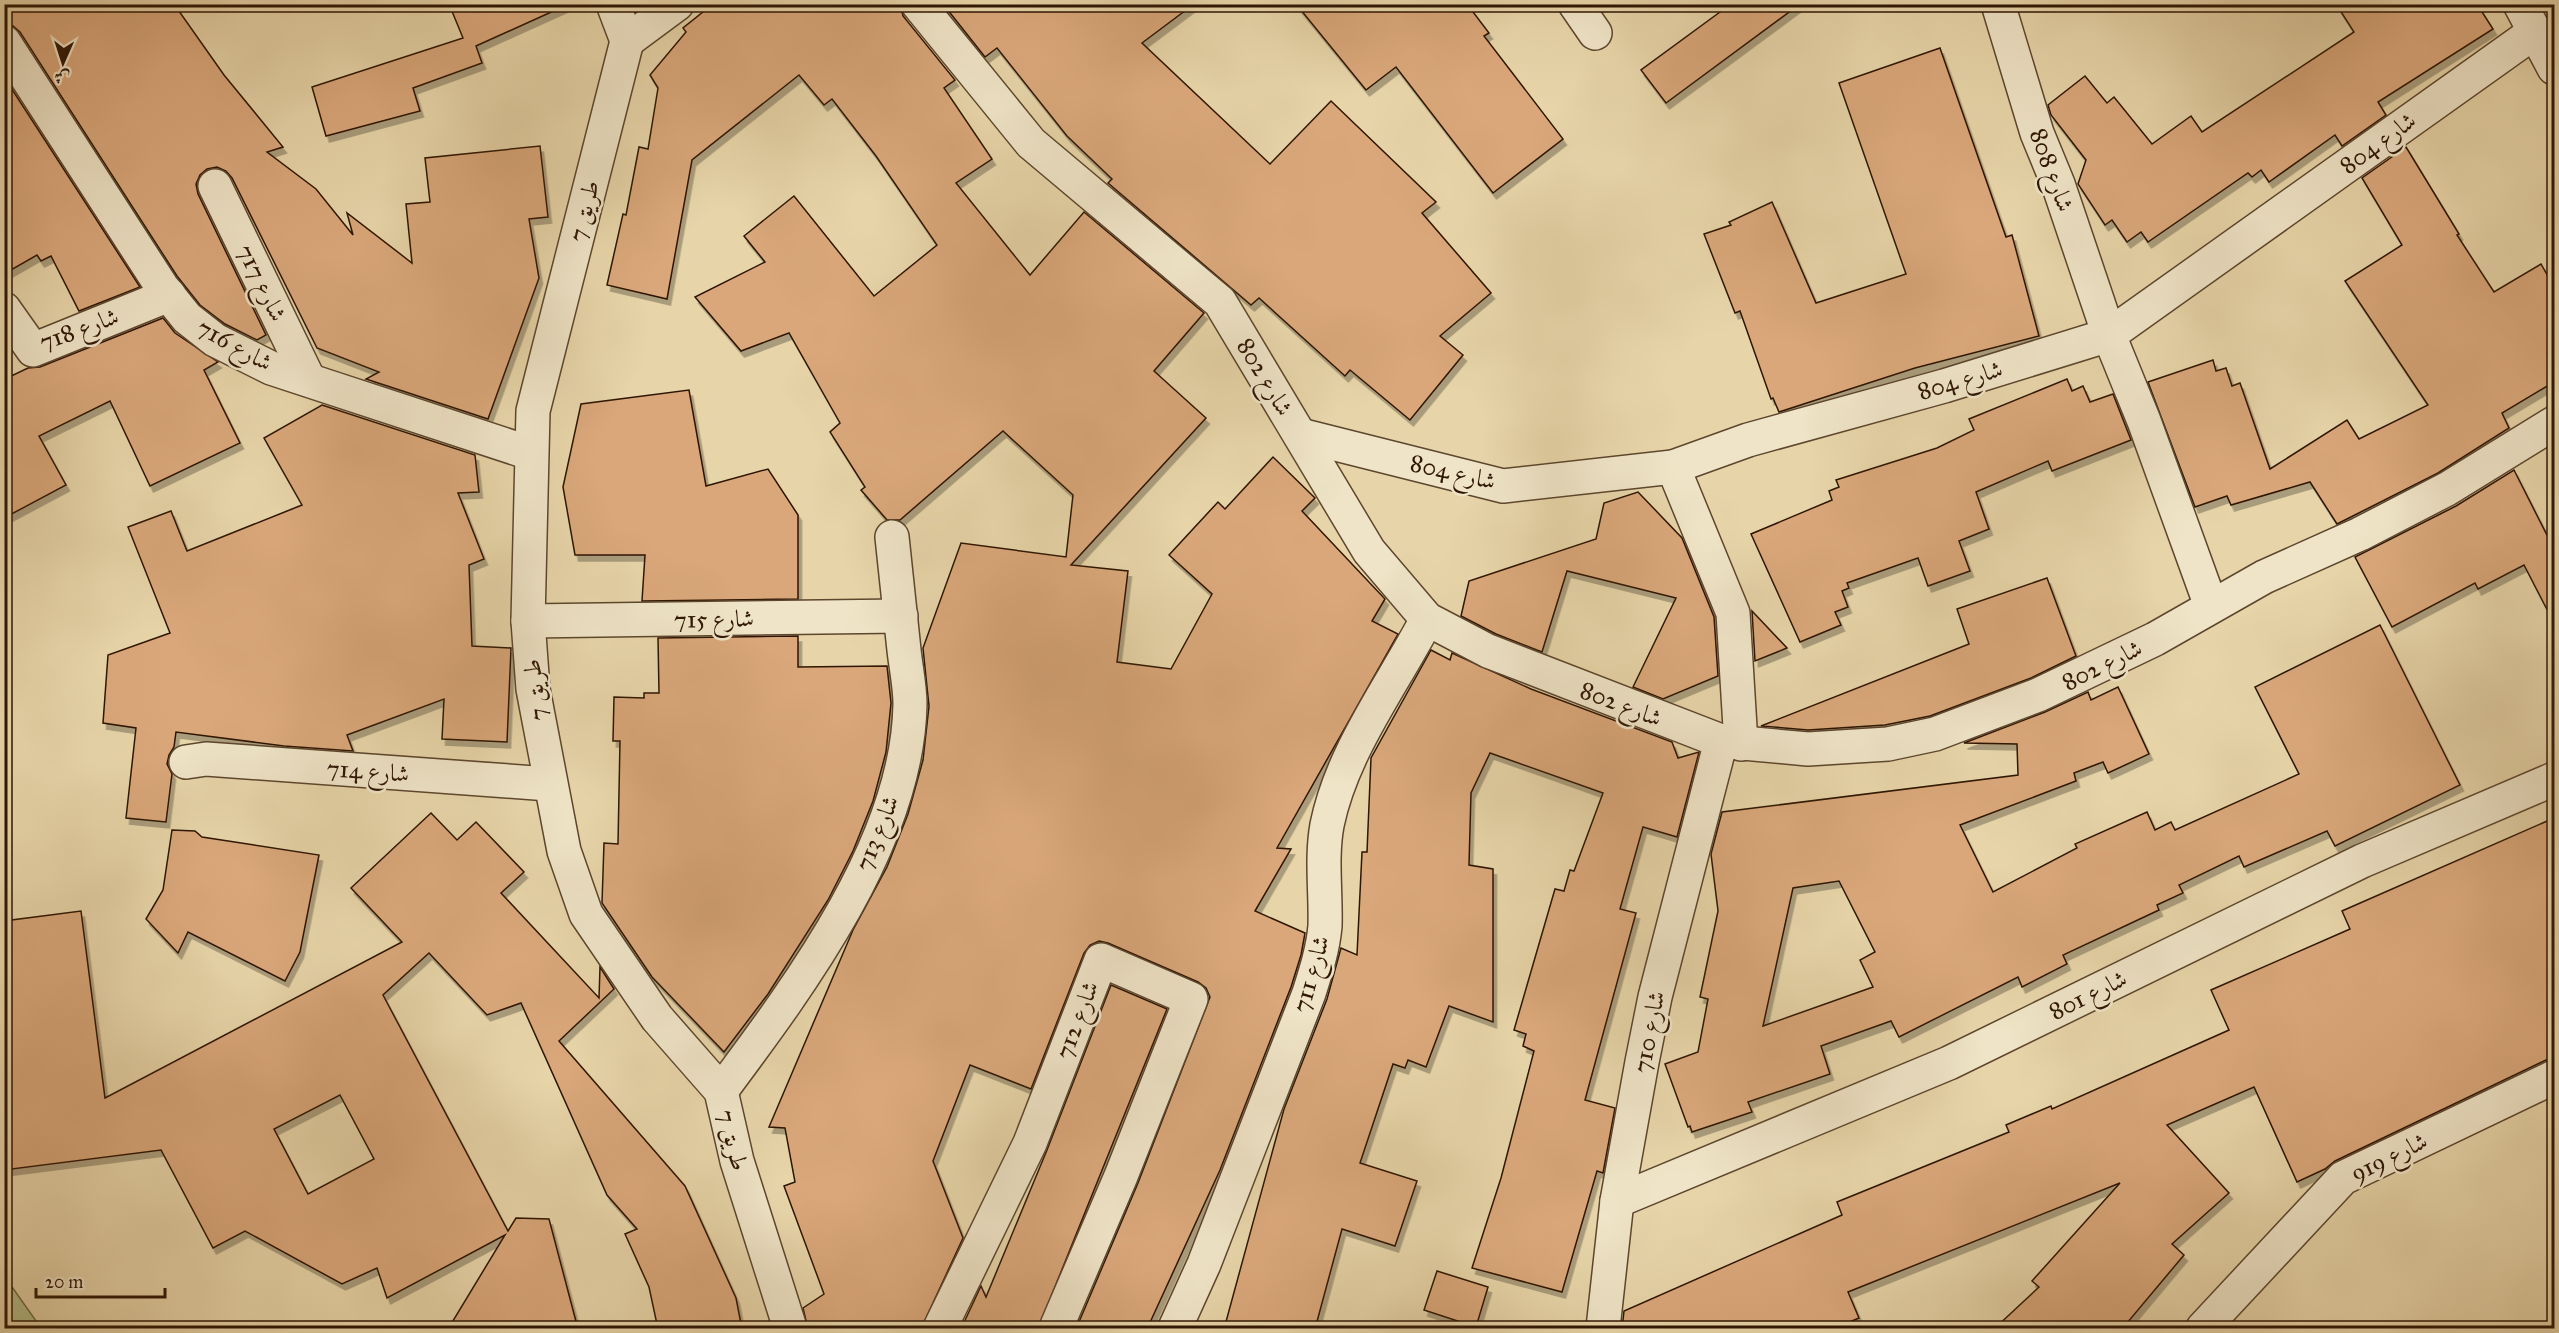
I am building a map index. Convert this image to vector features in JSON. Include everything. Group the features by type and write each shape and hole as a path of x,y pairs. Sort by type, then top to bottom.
{"street":[{"path":"613,4 627,41 677,4"},
{"name":"شارع 802","path":"918,4 1031,143 1220,302 1370,551 1427,619 1488,651 1731,743 1808,749 1888,744 1935,734 2083,676 2264,578 2360,534 2447,489 2554,423"},
{"path":"1575,4 1595,33"},
{"name":"شارع 808","path":"1998,4 2037,133 2058,184 2109,335 2144,421 2211,606"},
{"path":"2528,18 2554,68"},
{"name":"شارع 804","path":"1300,435 1503,486 1673,466 1748,440 1944,386 2109,335 2528,18"},
{"name":"7 طريق","path":"627,41 533,411 530,453 528,621 533,689 549,784 564,851 586,914 657,1018 721,1091 737,1161 790,1329"},
{"name":"شارع 716","path":"4,42 169,295 188,318 215,340 271,368 530,453"},
{"name":"شارع 717","path":"215,186 309,380"},
{"name":"شارع 718","path":"4,309 33,350 169,295"},
{"name":"شارع 710","path":"1603,1329 1617,1201 1655,997 1731,743 1733,613 1673,466"},
{"name":"شارع 713","path":"721,1091 790,999 844,908 876,843 893,800 904,758 910,704 892,537"},
{"name":"شارع 715","path":"528,621 900,616"},
{"name":"شارع 711","path":"1175,1329 1204,1264 1318,962 1324,926 1324,847 1336,795 1354,752 1427,619"},
{"name":"شارع 714","path":"186,762 206,759 549,784"},
{"name":"شارع 801","path":"1617,1201 1949,1063 2362,861 2554,779"},
{"name":"شارع 712","path":"940,1329 1030,1143 1101,960 1191,999 1121,1176 1056,1329"},
{"name":"شارع 919","path":"2203,1329 2343,1178 2554,1077"}],"green space":[{"path":"5,1277 41,1328 5,1328"}],"building":[{"path":"4,4 174,4 224,75 283,147 267,152 316,189 353,235 347,213 412,263 406,204 430,202 425,158 540,146 548,217 529,219 539,278 488,419 366,379 379,372 317,348 232,178 226,171 217,167 207,169 200,175 196,184 198,194 266,335 257,340 225,324 200,305 177,276 20,32 13,26 4,24"},
{"path":"449,4 569,4 476,46 482,63 413,88 420,111 326,136 312,87 463,38"},
{"path":"713,4 900,4 903,16 955,80 944,88 992,159 956,183 1030,275 1084,212 1204,313 1154,371 1206,418 1071,565 1128,571 1117,662 1171,669 1212,594 1169,555 1218,502 1225,509 1273,457 1315,498 1302,511 1385,599 1372,621 1398,634 1277,848 1291,849 1255,911 1305,933 1301,955 1291,987 1220,1170 1147,1329 1076,1329 1138,1183 1210,997 1206,988 1198,982 1099,941 1090,945 1084,953 1031,1089 970,1065 933,1161 963,1238 921,1329 808,1329 803,1308 824,1294 784,1186 795,1182 785,1128 769,1127 853,930 887,867 908,814 923,760 929,706 923,648 961,543 1066,557 1073,495 1003,431 900,520 887,520 861,490 865,487 830,432 840,423 789,333 741,351 695,297 765,262 744,236 794,196 874,296 937,245 876,156 832,99 824,105 799,75 692,160 667,299 607,285 623,214 626,215 639,147 648,149 658,88 650,75 686,32 683,28"},
{"path":"943,4 1194,4 1142,43 1270,164 1331,101 1436,202 1422,213 1491,293 1440,336 1463,355 1410,420 1350,370 1345,376 1259,298 1251,305 1108,183 1112,179 1067,136 997,48 985,57"},
{"path":"1296,4 1467,4 1489,33 1484,36 1563,139 1493,193 1396,67 1366,90"},
{"path":"1731,4 1800,4 1666,103 1641,70"},
{"path":"2336,4 2477,4 2493,29 2378,102 2386,115 2342,146 2335,135 2269,182 2261,170 2252,177 2248,173 2148,242 2141,232 2127,242 2112,220 2105,225 2078,184 2086,160 2051,115 2048,105 2085,76 2107,103 2114,97 2152,144 2191,116 2202,132 2354,32"},
{"path":"1940,48 2006,237 2012,235 2039,336 1915,368 1779,412 1773,398 1771,399 1740,311 1735,313 1704,234 1731,225 1729,222 1772,202 1816,303 1906,274 1839,83"},
{"path":"4,77 140,287 79,311 51,256 41,261 37,255 4,274"},
{"path":"2406,147 2459,234 2457,235 2494,292 2541,264 2554,287 2554,382 2502,413 2509,428 2438,473 2337,524 2310,482 2231,505 2227,496 2195,507 2148,382 2213,360 2216,371 2226,368 2232,386 2240,383 2270,469 2347,420 2359,439 2428,405 2345,281 2402,245 2362,178"},
{"path":"163,318 175,333 218,362 204,370 240,443 150,486 110,401 39,436 66,485 4,518 4,374 7,378 28,368 40,367"},
{"path":"2067,379 2072,391 2083,386 2090,402 2113,394 2131,440 2052,471 2048,461 1976,492 1989,529 1959,541 1970,571 1928,586 1918,558 1847,583 1849,588 1842,591 1848,607 1835,612 1841,625 1800,642 1751,534 1832,500 1829,491 1839,487 1836,480 1937,448 1974,430 1969,419"},
{"path":"689,390 706,486 768,469 798,515 798,599 642,601 645,555 575,555 563,487 581,404"},
{"path":"322,405 475,455 479,492 458,493 484,559 469,565 472,646 511,648 507,742 442,739 444,699 347,735 353,751 284,746 176,732 174,747 167,764 172,774 166,822 126,818 136,728 103,723 108,655 170,633 128,527 171,511 187,551 302,505 264,438"},
{"path":"2514,470 2554,549 2554,623 2524,565 2478,589 2475,583 2392,627 2355,557 2456,506"},
{"path":"1638,492 1682,538 1714,617 1718,676 1663,699 1633,687 1676,598 1567,571 1542,652 1496,634 1461,616 1469,581 1596,539 1604,503"},
{"path":"2047,578 2076,656 2031,678 1930,716 1885,725 1808,730 1761,726 1969,644 1957,609"},
{"path":"1752,611 1787,648 1755,661"},
{"path":"2380,625 2460,785 2335,846 2327,831 2244,867 2239,856 2179,885 2183,893 2157,905 2159,910 2063,955 2067,964 2022,987 2018,977 1899,1037 1891,1021 1821,1046 1830,1074 1748,1102 1752,1112 1692,1132 1690,1126 1688,1127 1665,1064 1698,1052 1708,999 1700,997 1718,911 1711,854 1722,812 2018,775 2017,744 1964,743 2045,712 2088,692 2091,700 2118,687 2149,754 2108,773 2103,762 2074,773 2076,781 1960,825 1993,892 2077,848 2075,844 2147,812 2155,830 2171,822 2175,830 2299,774 2255,687","holes":["1839,881 1875,952 1860,960 1873,987 1763,1026 1793,888"]},
{"path":"798,636 798,667 887,666 891,703 886,752 873,801 853,851 828,900 768,994 724,1052 652,977 602,903 604,843 618,844 620,741 613,741 614,697 644,698 644,693 659,693 658,638"},
{"path":"1431,650 1450,660 1452,653 1531,689 1672,742 1678,758 1699,752 1677,837 1643,827 1620,909 1636,913 1585,1100 1615,1108 1603,1173 1597,1171 1562,1292 1472,1268 1501,1178 1534,1051 1523,1046 1526,1034 1514,1030 1555,889 1564,891 1570,870 1574,871 1603,793 1490,753 1471,793 1469,865 1493,869 1493,1022 1449,1006 1426,1067 1408,1060 1405,1068 1393,1064 1360,1163 1417,1181 1395,1246 1342,1229 1315,1329 1224,1329 1284,1109 1327,999 1341,948 1357,955 1362,852 1367,852 1371,758"},
{"path":"431,813 457,840 476,822 524,872 501,893 599,998 600,967 614,989 559,1041 685,1186 736,1298 742,1329 658,1329 649,1287 625,1234 637,1229 607,1195 521,1003 487,1015 429,953 383,995 508,1231 516,1218 549,1219 578,1329 448,1329 505,1235 387,1298 377,1268 342,1284 245,1231 213,1248 161,1150 4,1170 4,921 81,911 105,1098 402,942 351,888","holes":["340,1095 374,1159 308,1194 274,1129"]},
{"path":"2554,818 2554,1058 2335,1161 2325,1169 2297,1182 2254,1087 2167,1125 2229,1193 2172,1244 2184,1255 2122,1329 1994,1329 2039,1287 2032,1281 2120,1183 1848,1292 1859,1318 1835,1328 1622,1329 1624,1311 1842,1215 1837,1202 2009,1132 2006,1125 2051,1106 2052,1109 2229,1030 2211,990 2350,929 2342,911"},
{"path":"172,830 195,831 202,837 319,855 300,952 285,981 188,932 178,953 146,919 163,890"},
{"path":"1111,985 1167,1009 1038,1329 961,1329 981,1286 986,1297 1047,1150"},
{"path":"1437,1271 1488,1287 1476,1327 1424,1310"}]}
